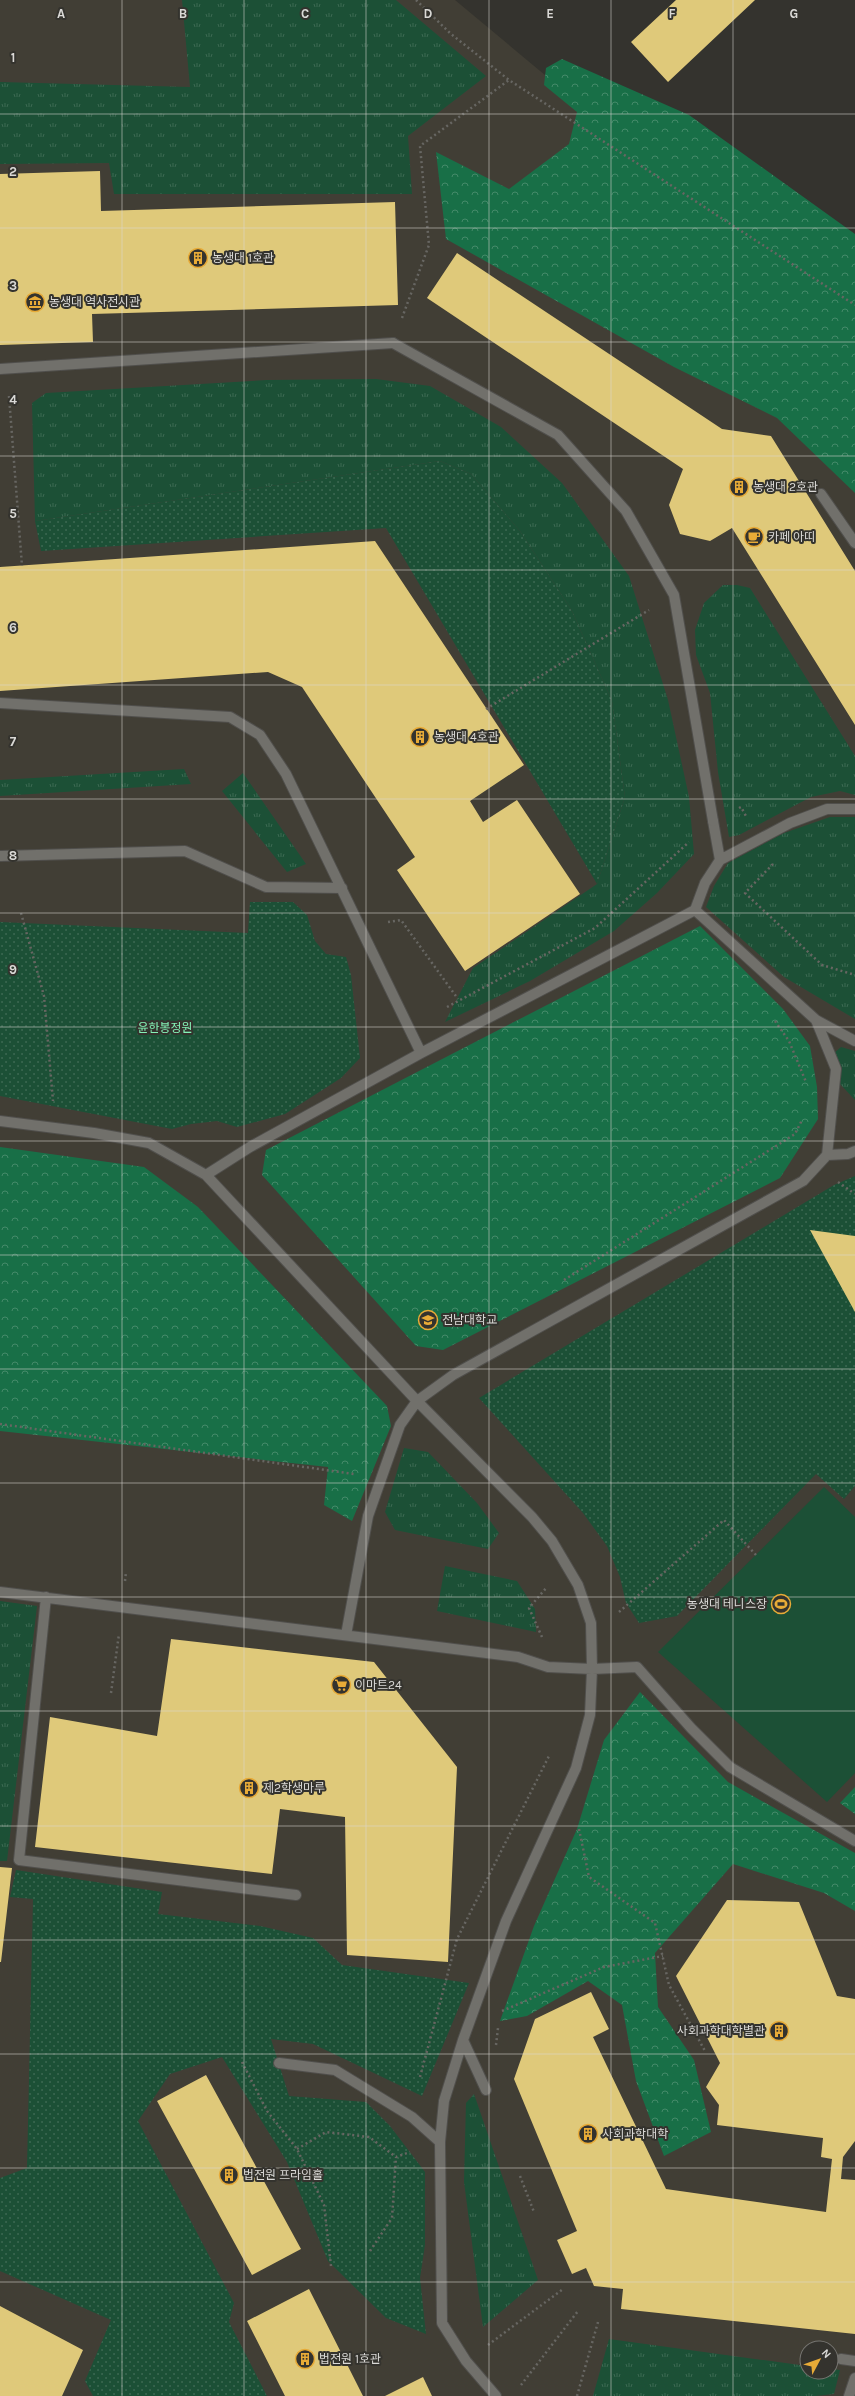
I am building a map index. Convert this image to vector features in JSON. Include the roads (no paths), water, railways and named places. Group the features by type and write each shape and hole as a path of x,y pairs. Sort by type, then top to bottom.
{"street":[{"path":"0,379 4,369 393,343 558,435 626,511 674,595 720,860"},
{"path":"821,494 855,543"},
{"path":"0,703 230,717 260,736 286,774 361,926 421,1053"},
{"path":"206,1175 250,1147 421,1053 695,910 705,883 720,860 759,838 790,823 827,809 855,809"},
{"path":"0,856 185,851 266,887 342,888"},
{"path":"695,910 816,1020 855,1041"},
{"path":"346,1635 368,1516 400,1425 417,1401 454,1375 803,1181 827,1155 836,1070 816,1020"},
{"path":"0,1121 94,1133 149,1143 206,1175 417,1401 512,1496 552,1541 578,1585 591,1622 592,1669 590,1715 576,1768 506,1921 463,2040 444,2102 440,2142 442,2323 466,2361 496,2396"},
{"path":"827,1155 848,1154 855,1151"},
{"path":"0,1592 518,1657 554,1667 592,1669 637,1667 691,1728 730,1767 855,1841"},
{"path":"46,1598 19,1860 296,1895"},
{"path":"463,2040 486,2090"},
{"path":"279,2063 335,2070 412,2117 440,2142"},
{"path":"841,2359 855,2362"},
{"path":"849,2396 855,2378"}],"place":[{"name":"농생대 1호관","path":"198,258"},
{"name":"농생대 역사전시관","path":"35,302"},
{"name":"농생대 2호관","path":"739,487"},
{"name":"카페 아띠","path":"754,537"},
{"name":"농생대 4호관","path":"420,737"},
{"name":"전남대학교","path":"428,1320"},
{"name":"농생대 테니스장","path":"781,1604"},
{"name":"이마트24","path":"341,1685"},
{"name":"제2학생마루","path":"249,1788"},
{"name":"사회과학대학별관","path":"779,2031"},
{"name":"사회과학대학","path":"588,2134"},
{"name":"법전원 프라임홀","path":"229,2175"},
{"name":"법전원 1호관","path":"305,2359"}],"park label":[{"name":"윤한봉정원","path":"165,1028"}]}
